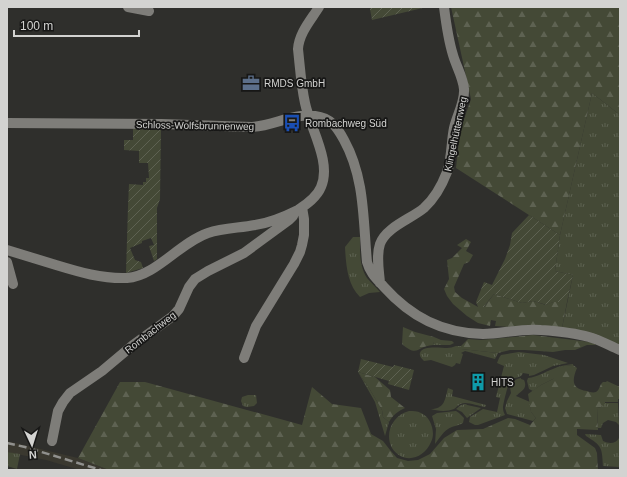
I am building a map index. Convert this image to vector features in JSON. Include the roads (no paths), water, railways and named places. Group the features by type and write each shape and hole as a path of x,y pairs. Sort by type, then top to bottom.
{"street":[{"path":"128,7 149,11"},
{"name":"Rombachweg","path":"52,441 58,411 70,393 173,316 179,309 189,287 195,279 208,270 228,262 244,253 289,220 298,209 313,199 321,187 324,179 323,158 308,116 299,56 301,36 319,7"},
{"name":"Klingelhüttenweg","path":"380,283 378,251 381,241 389,232 420,211 430,202 447,173 450,161 454,127 464,91 461,76 450,45 444,7"},
{"name":"Schloss-Wolfsbrunnenweg","path":"7,123 176,124 252,127 295,117 316,116 330,121 337,128 350,152 356,168 363,202 367,262 370,271 391,296 407,309 420,318 439,326 461,331 489,334 540,330 590,337 620,350"},
{"path":"7,250 98,276 129,278 140,275 154,268 185,245 202,236 217,230 267,223 298,209 304,219 304,235 300,252 256,326 244,358"},
{"path":"7,262 13,284"}],"railway":[{"path":"7,443 101,470"}],"place":[{"name":"RMDS GmbH","path":"251,83"},
{"name":"Rombachweg Süd","path":"292,123"},
{"name":"HITS","path":"478,382"}]}
